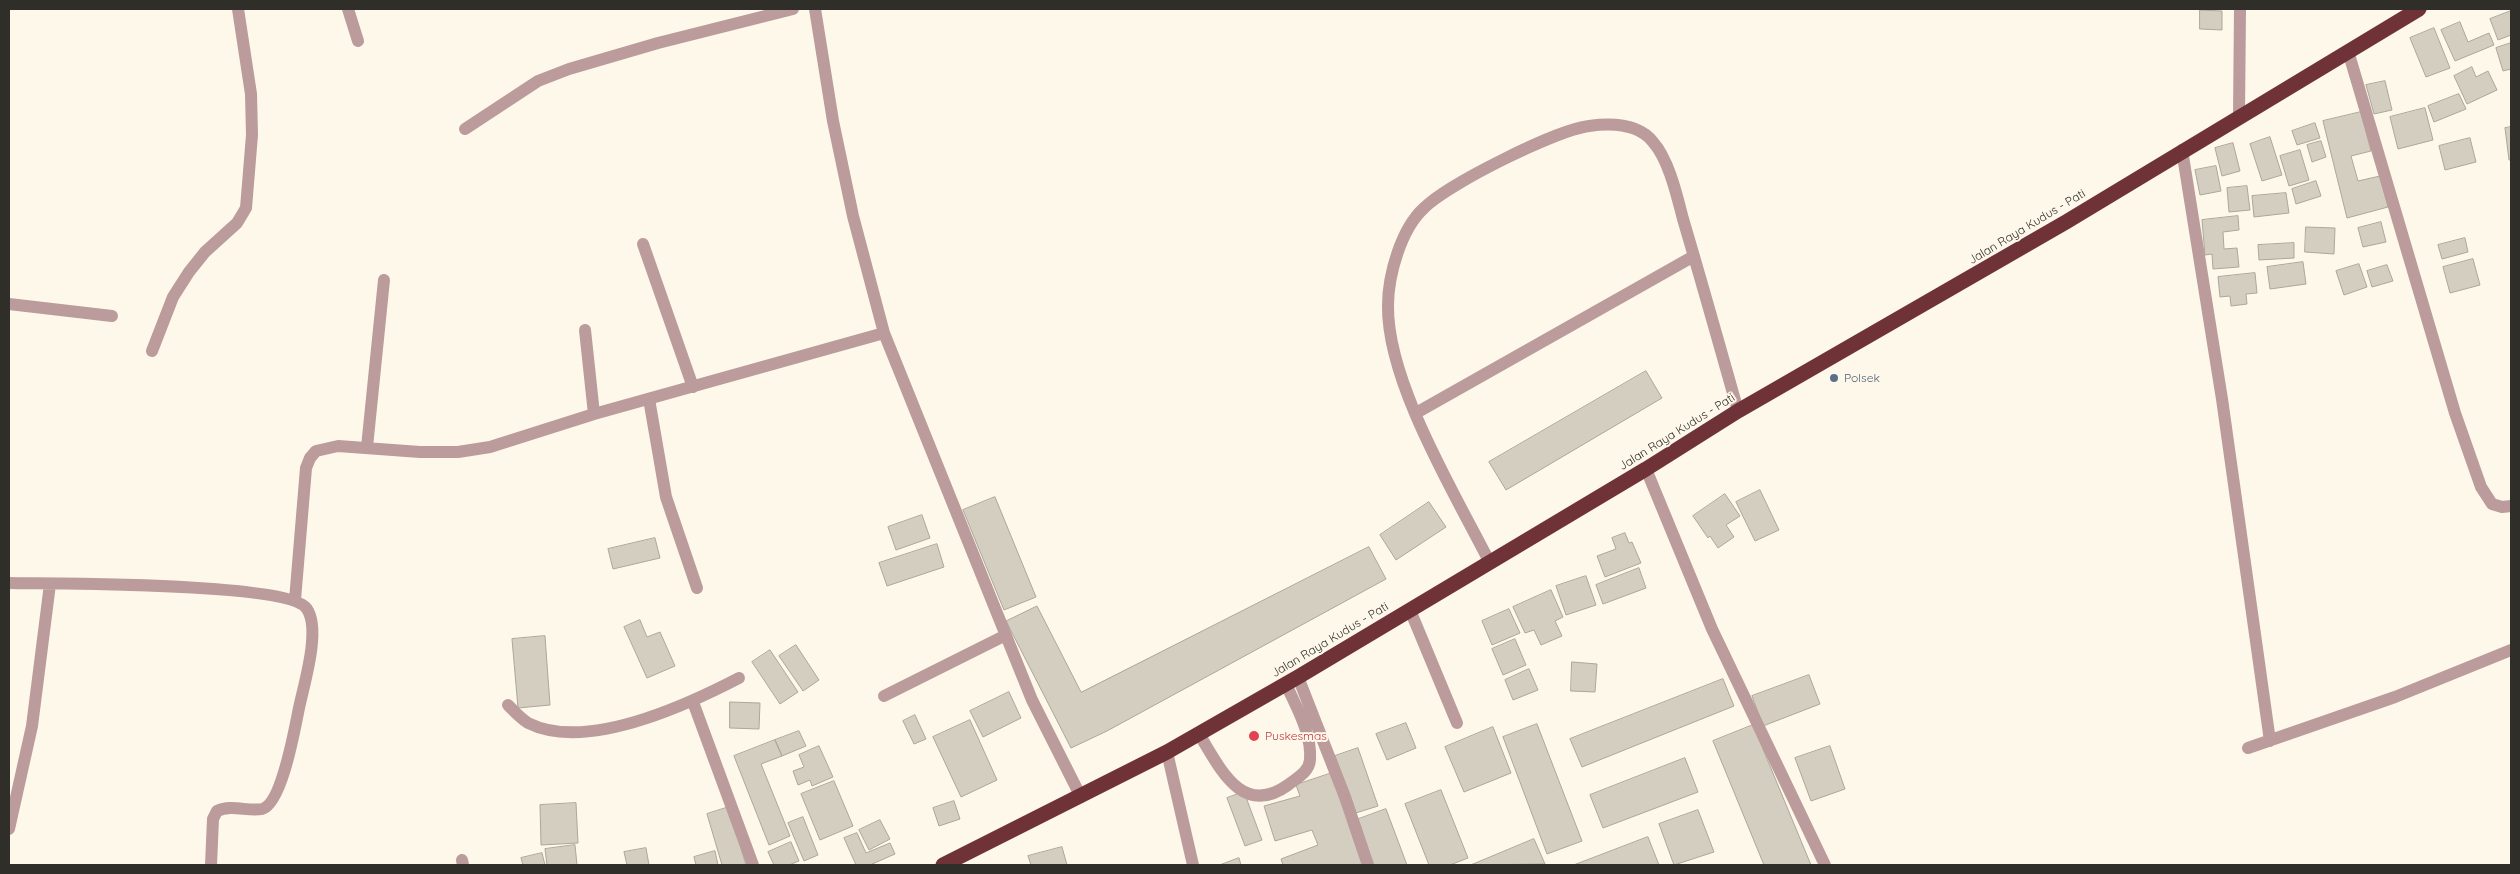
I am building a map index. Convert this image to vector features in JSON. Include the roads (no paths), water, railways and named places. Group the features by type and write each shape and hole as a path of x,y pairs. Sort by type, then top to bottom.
{"highway":[{"name":"Jalan Raya Kudus - Pati","path":"943,865 1167,752 1292,681 1646,469 1738,411 1898,320 2419,9"}],"street":[{"path":"152,351 173,297 189,272 205,252 237,223 246,208 252,135 251,94 238,9"},
{"path":"348,9 358,41"},
{"path":"465,129 538,81 569,69 658,43 792,9"},
{"path":"815,9 833,121 853,216 884,333 1032,700 1081,797"},
{"path":"2239,116 2240,9"},
{"path":"2348,51 2456,413 2481,488 2492,504 2502,507 2511,506"},
{"path":"1490,563 1416,413 1399,368 1391,335 1388,306 1394,261 1404,237 1423,208 1472,176 1538,144 1587,126 1620,124 1638,129 1653,142 1662,157 1673,185 1738,411"},
{"path":"2182,150 2222,399 2270,741"},
{"path":"643,244 693,386"},
{"path":"1416,413 1694,256"},
{"path":"368,447 384,280"},
{"path":"9,304 112,316"},
{"path":"585,330 594,414"},
{"path":"295,600 305,480 310,458 316,451 328,447 368,447 420,452 466,451 490,447 594,414 884,333"},
{"path":"649,399 666,497 697,588"},
{"path":"1646,469 1712,629 1825,865"},
{"path":"9,583 159,586 235,590 295,600 304,604 308,610 313,630 291,747 276,793 270,805 263,809 222,808 215,813 211,865"},
{"path":"9,829 32,726 50,584"},
{"path":"1410,610 1456,722"},
{"path":"884,696 1006,635"},
{"path":"2248,748 2395,697 2511,650"},
{"path":"508,705 522,718 535,725 565,731 588,731 618,726 693,702 739,678"},
{"path":"1199,734 1225,775 1234,785 1256,797 1267,797 1277,792 1306,771 1310,758 1292,681"},
{"path":"1292,681 1346,797 1368,865"},
{"path":"693,702 752,865"},
{"path":"1167,752 1193,865"}],"place":[{"name":"Polsek","path":"1834,378"},
{"name":"Puskesmas","path":"1254,736"}]}
